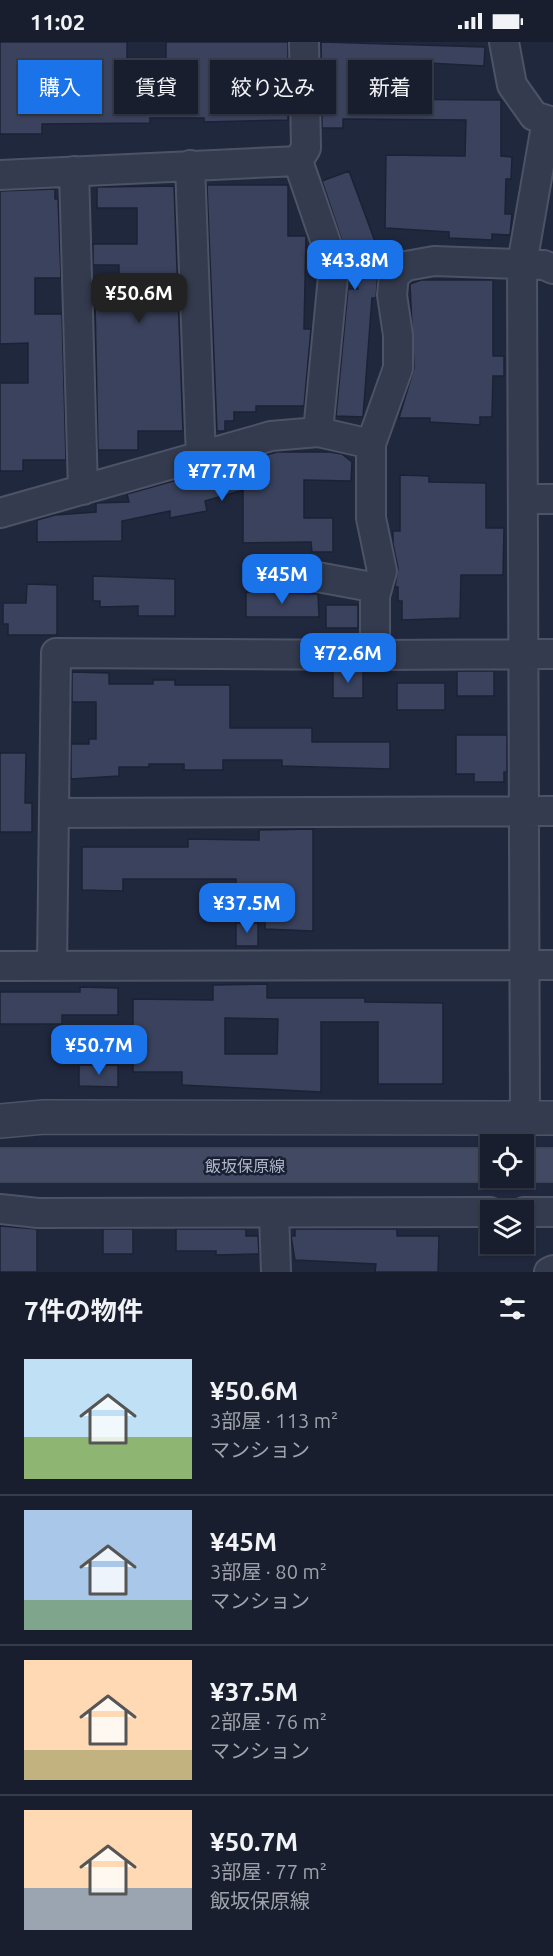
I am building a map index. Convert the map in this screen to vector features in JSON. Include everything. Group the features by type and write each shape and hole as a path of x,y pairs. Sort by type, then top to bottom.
{"main road":[{"name":"飯坂保原線","path":"0,1165 480,1165"},
{"path":"534,1165 553,1165"}],"street":[{"path":"298,161 306,148 304,42"},
{"path":"0,1121 44,1117 539,1118 525,965 522,264 550,121 534,116 512,85 504,42"},
{"path":"0,175 298,161"},
{"path":"298,161 334,266 318,432"},
{"path":"190,165 201,458"},
{"path":"74,171 83,490"},
{"path":"375,655 377,588 382,571 370,518 370,444 398,368 398,335 392,295 394,275 406,266 434,261 544,265 553,269"},
{"path":"0,513 201,458 271,436 318,432 370,444"},
{"path":"524,499 553,499"},
{"path":"312,576 377,588"},
{"path":"52,965 56,653 553,654"},
{"path":"55,813 553,811"},
{"path":"0,966 553,965"},
{"path":"0,1209 38,1213 480,1212"},
{"path":"534,1212 553,1212"},
{"path":"274,1213 276,1272"},
{"path":"549,1272 553,1270"}],"building":[{"path":"0,42 127,42 127,60 114,60 114,114 198,114 198,60 166,60 166,42 288,42 288,60 210,60 210,114 288,114 288,120 204,122 204,118 150,118 150,123 42,124 42,134 0,134"},
{"path":"321,42 485,47 484,66 432,63 432,60 348,60 348,114 432,114 432,100 501,100 501,156 512,157 511,179 506,179 505,214 512,214 510,235 492,234 492,240 449,238 449,232 385,228 386,155 465,156 466,120 343,119 343,128 322,128 322,114 336,114 336,60 321,60"},
{"path":"349,171 383,263 378,273 376,298 372,298 363,417 336,416 348,289 358,289 322,181"},
{"path":"207,185 288,185 288,236 306,236 304,329 311,329 304,406 256,406 256,412 234,412 234,421 225,421 225,431 217,431"},
{"path":"174,186 183,431 138,431 138,450 98,450 95,301 119,301 119,265 93,265 93,244 137,244 137,208 97,208 97,187"},
{"path":"55,189 55,199 58,199 61,278 35,278 35,314 62,314 66,460 23,460 23,471 0,471 0,383 28,383 28,343 0,344 0,191"},
{"path":"421,280 493,280 493,356 504,356 504,376 493,376 492,417 480,417 480,425 430,422 430,418 399,418 414,368 410,284"},
{"path":"277,452 330,452 342,454 352,462 351,481 304,480 304,518 333,518 333,552 312,552 311,542 243,543 243,490 205,501 207,511 170,518 170,511 122,521 122,541 37,542 37,520 55,515 96,512 96,503 129,502 127,494"},
{"path":"400,475 429,476 429,482 486,483 486,528 504,528 503,575 461,575 460,618 402,620 402,601 398,601 398,587 395,587 398,568 393,544 393,531 400,531"},
{"path":"93,576 175,579 175,616 138,616 138,606 100,607 100,601 93,601"},
{"path":"27,584 57,585 57,635 8,635 8,624 3,624 3,603 26,603"},
{"path":"246,592 318,594 319,617 246,617"},
{"path":"326,605 358,605 358,628 326,628"},
{"path":"333,671 363,671 363,698 333,698"},
{"path":"457,671 494,671 494,696 457,696"},
{"path":"72,672 109,673 109,684 153,684 153,680 175,680 175,685 230,685 230,728 312,728 312,742 390,742 390,769 282,766 282,760 223,760 223,770 184,770 184,764 149,764 149,767 119,767 119,776 71,779 71,744 89,744 89,739 96,739 96,702 72,702"},
{"path":"397,683 445,683 445,710 397,710"},
{"path":"456,735 507,735 507,772 504,772 504,782 474,782 474,774 456,774"},
{"path":"0,753 26,753 25,803 32,803 32,832 0,832"},
{"path":"313,829 313,931 265,929 265,886 236,887 236,879 123,879 123,891 82,890 82,847 188,847 188,839 259,840 259,830"},
{"path":"236,923 258,923 258,946 236,946"},
{"path":"267,984 267,998 365,998 365,1002 443,1003 443,1084 378,1084 378,1022 321,1022 321,1092 182,1085 182,1072 133,1072 133,999 213,1000 213,985","holes":["225,1018 278,1019 277,1054 225,1054"]},
{"path":"80,987 118,988 118,1015 62,1015 62,1024 0,1024 0,992 80,992"},
{"path":"79,1065 118,1065 118,1087 79,1086"},
{"path":"0,1226 37,1229 37,1272 0,1272"},
{"path":"103,1229 133,1229 133,1254 103,1254"},
{"path":"176,1229 246,1229 246,1236 258,1236 259,1254 216,1255 216,1251 176,1251"},
{"path":"295,1229 397,1229 397,1236 439,1236 438,1272 375,1272 376,1264 295,1260 291,1236 295,1236"}]}
